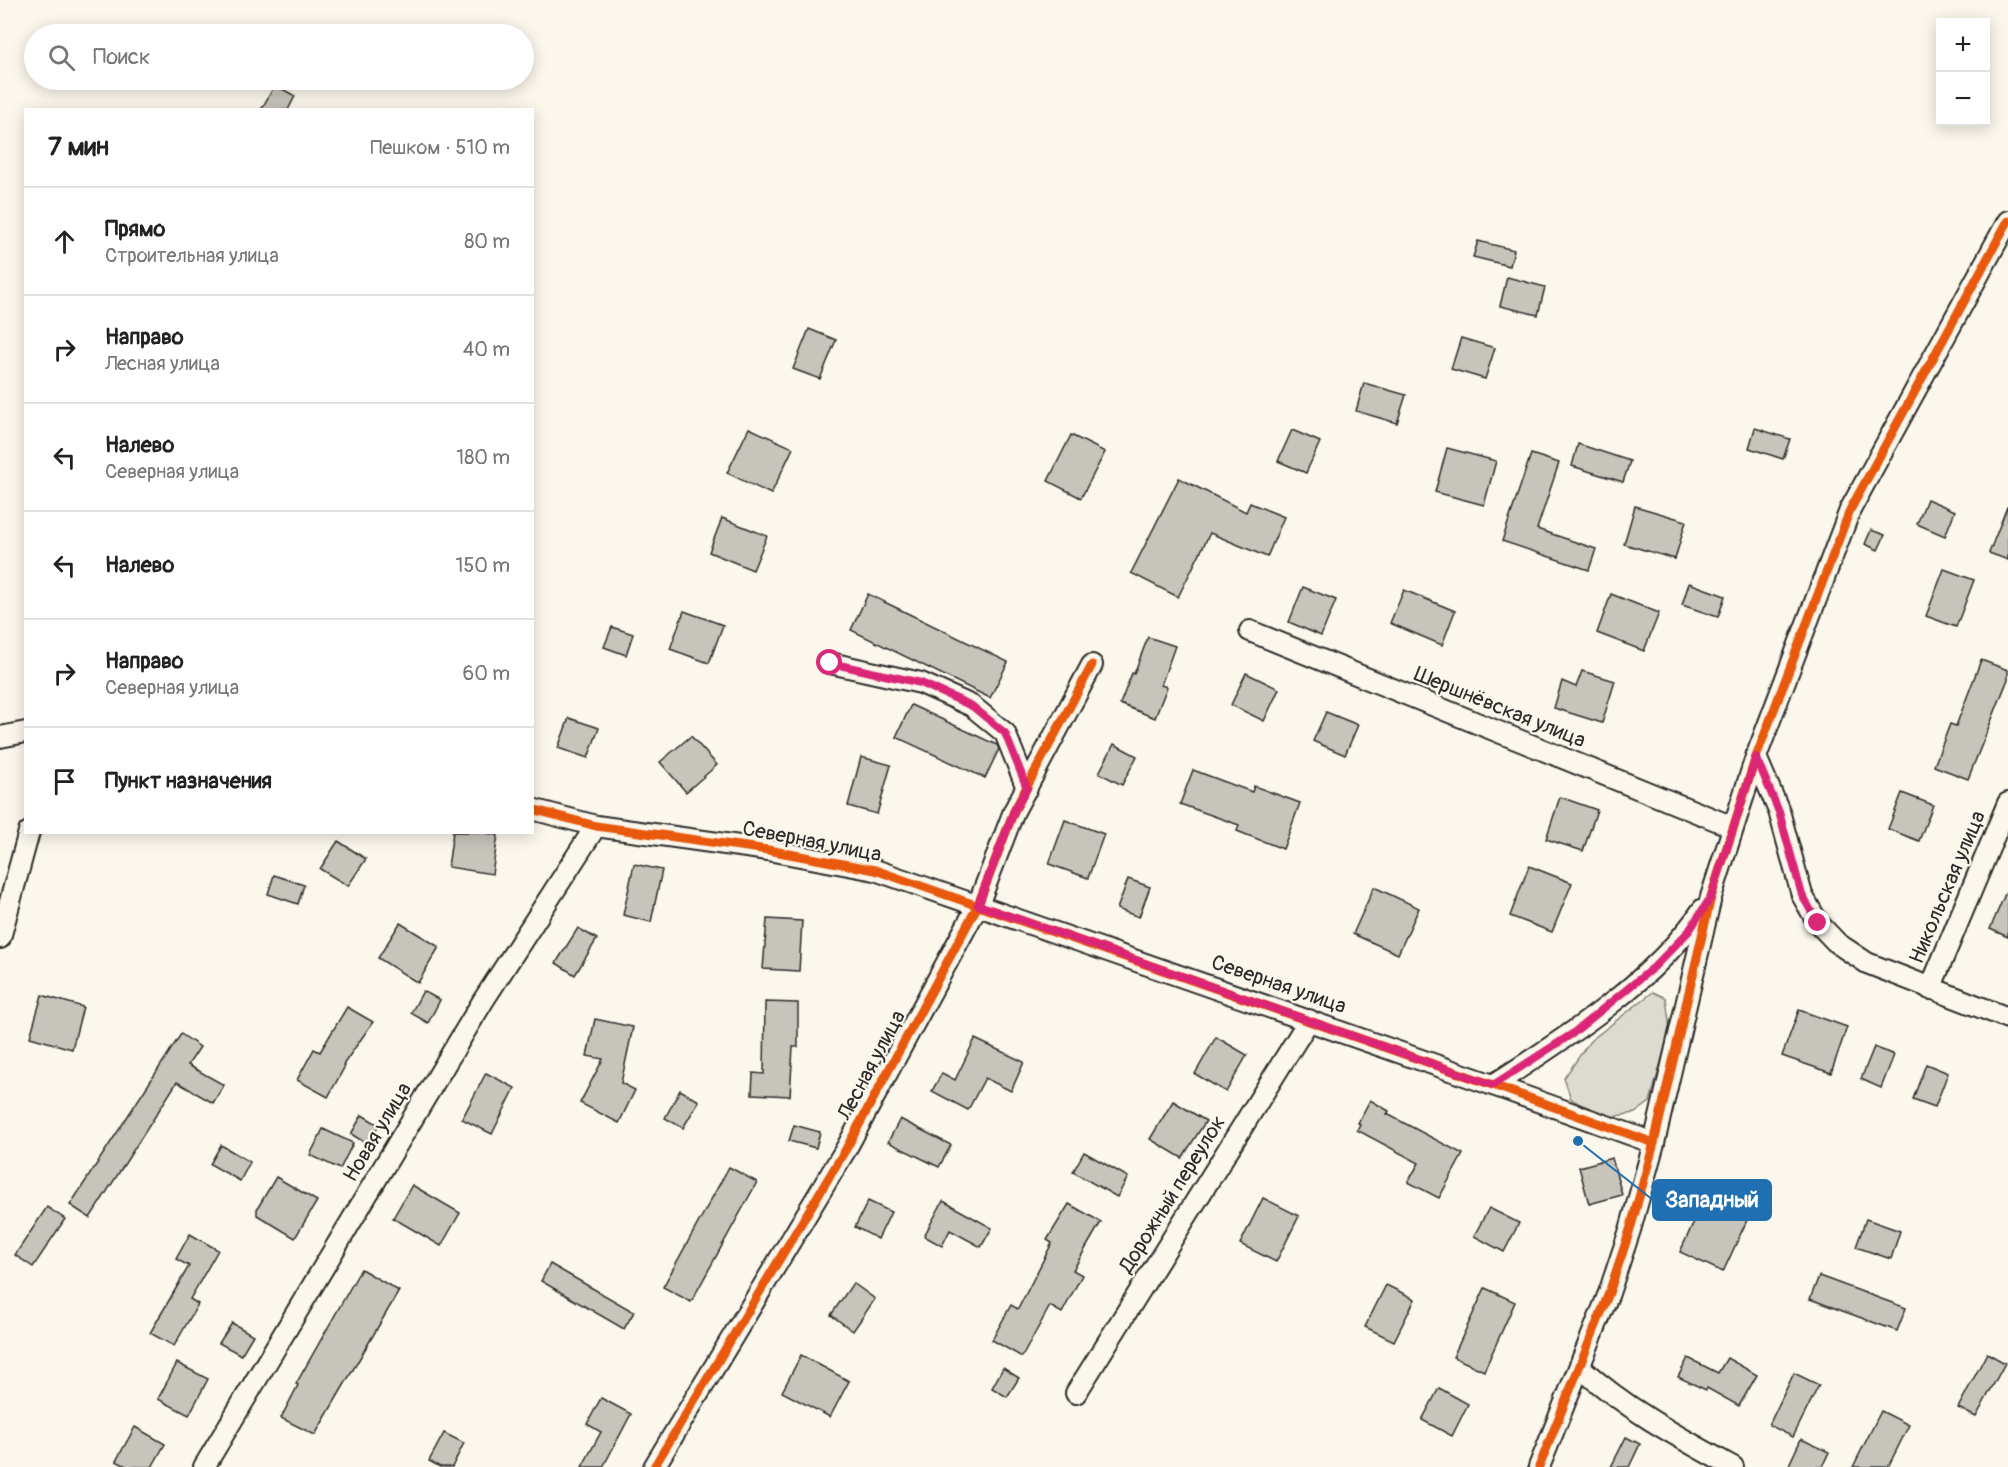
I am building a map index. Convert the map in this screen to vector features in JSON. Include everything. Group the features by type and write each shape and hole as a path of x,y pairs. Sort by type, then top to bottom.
{"street":[{"path":"1539,1467 1609,1293 1630,1230 1654,1143 1711,897 1756,757 1850,510 2008,221"},
{"name":"Шершнёвская улица","path":"1250,631 1733,827"},
{"path":"830,663 921,683 972,706 1005,733 1027,788"},
{"name":"Лесная улица","path":"654,1467 846,1149 978,905 1014,811 1092,665"},
{"path":"0,737 24,732"},
{"path":"1756,757 1779,812 1802,895 1818,923 1837,943 1867,963 2008,1018"},
{"name":"Никольская улица","path":"1930,989 2008,803"},
{"name":"Северная улица","path":"534,810 596,826 768,850 875,870 1309,1020 1654,1143"},
{"name":"Новая улица","path":"204,1467 483,1001 596,826"},
{"path":"0,938 28,834"},
{"path":"1493,1085 1572,1034 1654,967 1689,931 1711,897"},
{"name":"Дорожный переулок","path":"1076,1393 1309,1020"},
{"path":"1580,1367 1602,1388 1733,1467"}],"shaded area":[{"path":"1653,992 1666,998 1670,1029 1650,1102 1635,1113 1604,1118 1571,1099 1564,1078 1590,1041"}],"building":[{"path":"272,90 284,90 295,96 289,108 262,108"},
{"path":"1478,241 1514,250 1510,266 1473,257"},
{"path":"1507,277 1545,287 1538,315 1500,306"},
{"path":"809,329 836,340 820,379 793,369"},
{"path":"1461,338 1495,348 1485,379 1451,369"},
{"path":"1364,383 1406,395 1397,423 1356,411"},
{"path":"749,428 793,448 771,494 727,473"},
{"path":"1755,428 1790,439 1783,459 1749,448"},
{"path":"1292,430 1320,442 1306,473 1278,461"},
{"path":"1071,435 1105,452 1081,498 1048,481"},
{"path":"1578,444 1630,461 1623,482 1572,466"},
{"path":"1447,448 1496,461 1484,505 1435,492"},
{"path":"1531,454 1559,463 1537,529 1596,549 1589,570 1502,541"},
{"path":"1179,478 1246,512 1250,503 1284,517 1267,557 1210,533 1178,597 1131,573"},
{"path":"1927,499 1955,511 1945,536 1917,524"},
{"path":"1635,506 1686,521 1675,559 1624,544"},
{"path":"2008,507 2008,560 1989,553"},
{"path":"722,518 767,536 753,570 709,552"},
{"path":"1871,530 1885,535 1878,550 1865,544"},
{"path":"1944,569 1974,580 1956,627 1926,616"},
{"path":"1689,583 1725,596 1718,617 1682,605"},
{"path":"1303,587 1336,600 1321,636 1289,622"},
{"path":"1404,590 1455,611 1442,645 1390,623"},
{"path":"868,594 1008,662 990,698 851,630"},
{"path":"1611,594 1659,613 1644,651 1597,633"},
{"path":"684,611 723,625 709,663 670,649"},
{"path":"612,627 633,634 626,655 604,647"},
{"path":"1148,637 1175,646 1161,685 1167,687 1155,718 1120,704"},
{"path":"1981,660 2008,670 2008,679 1968,779 1934,766 1950,724 1956,726"},
{"path":"1582,671 1615,681 1602,723 1554,708 1562,681 1576,687"},
{"path":"1246,673 1279,689 1264,721 1231,705"},
{"path":"911,705 997,745 999,749 985,778 896,737"},
{"path":"1326,712 1358,725 1345,755 1313,741"},
{"path":"569,718 599,728 588,758 558,748"},
{"path":"691,736 717,765 686,792 660,762"},
{"path":"1114,744 1137,756 1122,785 1099,773"},
{"path":"861,757 891,765 877,814 848,806"},
{"path":"1193,770 1252,792 1254,786 1300,803 1283,849 1237,831 1239,825 1180,804"},
{"path":"1902,793 1933,805 1919,841 1888,829"},
{"path":"1560,797 1597,810 1583,851 1546,839"},
{"path":"1065,820 1104,834 1088,878 1049,864"},
{"path":"453,834 498,835 492,874 448,867"},
{"path":"338,841 366,859 348,886 320,869"},
{"path":"634,864 662,870 651,922 623,915"},
{"path":"1529,866 1572,883 1552,932 1510,916"},
{"path":"274,875 304,885 298,904 268,894"},
{"path":"1128,879 1150,887 1139,917 1117,909"},
{"path":"1374,887 1419,908 1398,954 1353,934"},
{"path":"2008,887 2008,937 1990,929"},
{"path":"767,919 802,921 799,971 763,969"},
{"path":"400,923 439,947 418,983 378,958"},
{"path":"578,928 597,939 575,975 556,963"},
{"path":"423,991 440,1000 428,1023 411,1013"},
{"path":"42,995 83,1007 72,1049 30,1037"},
{"path":"765,1002 798,1003 798,1047 793,1047 790,1096 752,1094 753,1073 764,1074"},
{"path":"347,1007 373,1022 343,1065 345,1066 328,1097 297,1080 314,1049 320,1052"},
{"path":"1799,1010 1847,1027 1831,1073 1782,1056"},
{"path":"595,1019 633,1027 621,1083 635,1090 619,1123 580,1103 603,1059 587,1056"},
{"path":"181,1034 200,1047 188,1065 224,1085 213,1103 177,1082 90,1218 70,1205"},
{"path":"1216,1037 1247,1055 1226,1092 1195,1074"},
{"path":"975,1039 1024,1062 1011,1091 985,1078 968,1110 932,1091 942,1073 955,1080"},
{"path":"1874,1047 1894,1055 1881,1088 1861,1079"},
{"path":"1926,1064 1948,1073 1935,1107 1913,1099"},
{"path":"486,1073 515,1088 492,1134 462,1119"},
{"path":"680,1090 699,1101 683,1128 665,1118"},
{"path":"1370,1100 1389,1111 1387,1114 1463,1154 1439,1198 1408,1182 1419,1163 1357,1130 1360,1124 1358,1123"},
{"path":"1173,1101 1206,1121 1182,1158 1150,1139"},
{"path":"362,1115 379,1125 367,1144 351,1134"},
{"path":"900,1119 951,1145 939,1167 888,1142"},
{"path":"794,1125 820,1132 816,1148 789,1141"},
{"path":"323,1129 353,1143 340,1169 310,1155"},
{"path":"221,1145 250,1162 240,1181 210,1164"},
{"path":"1084,1152 1128,1177 1117,1197 1073,1172"},
{"path":"1612,1158 1622,1195 1589,1204 1579,1167"},
{"path":"729,1167 757,1182 691,1302 663,1287"},
{"path":"276,1177 317,1201 295,1238 257,1215 257,1209"},
{"path":"412,1185 460,1213 441,1246 393,1218"},
{"path":"1710,1187 1753,1207 1723,1272 1680,1252"},
{"path":"1263,1198 1299,1216 1276,1262 1240,1244"},
{"path":"868,1201 891,1212 878,1239 855,1227"},
{"path":"943,1201 992,1228 981,1247 950,1230 942,1246 924,1236"},
{"path":"1069,1204 1101,1222 1073,1270 1082,1275 1062,1313 1050,1306 1022,1357 992,1340 1011,1305 1018,1309 1052,1243 1047,1240"},
{"path":"47,1207 65,1219 33,1267 15,1255"},
{"path":"1489,1208 1519,1223 1504,1252 1474,1236"},
{"path":"1866,1219 1900,1231 1891,1259 1856,1247"},
{"path":"190,1234 218,1250 190,1299 198,1304 174,1346 150,1333 189,1266 176,1259"},
{"path":"550,1264 634,1312 624,1329 541,1281"},
{"path":"361,1269 399,1291 315,1435 281,1418 298,1385 296,1384"},
{"path":"1819,1276 1906,1308 1897,1331 1810,1299"},
{"path":"853,1283 875,1299 853,1331 831,1315"},
{"path":"1386,1285 1415,1299 1394,1341 1365,1327"},
{"path":"1485,1288 1515,1302 1484,1371 1453,1357"},
{"path":"232,1323 253,1335 241,1355 219,1343"},
{"path":"1987,1353 2005,1363 1976,1417 1958,1408"},
{"path":"801,1355 849,1381 830,1417 782,1392"},
{"path":"1688,1358 1718,1373 1727,1358 1757,1375 1739,1406 1707,1388 1706,1390 1678,1377"},
{"path":"177,1363 208,1379 189,1415 158,1399"},
{"path":"1003,1368 1019,1378 1007,1397 992,1388"},
{"path":"1794,1373 1819,1385 1793,1437 1769,1425"},
{"path":"1439,1388 1468,1404 1452,1436 1422,1420"},
{"path":"601,1398 631,1414 603,1467 582,1467 601,1432 587,1424"},
{"path":"1881,1411 1909,1425 1888,1467 1853,1467"},
{"path":"135,1427 165,1444 152,1467 128,1467 116,1461"},
{"path":"444,1433 464,1443 452,1467 440,1467 429,1461"},
{"path":"1626,1437 1640,1444 1629,1467 1611,1467"},
{"path":"1801,1439 1829,1452 1822,1467 1788,1467"}],"cycle path":[{"path":"1539,1467 1609,1293 1630,1230 1654,1143 1711,897 1756,757 1850,510 2008,221"},
{"path":"654,1467 846,1149 978,905 1014,811 1092,665"},
{"path":"534,810 596,826 768,850 875,870 1654,1143"}],"place":[{"name":"Западный","path":"1578,1141"}],"route":[{"path":"830,663 921,683 972,706 1005,733 1027,788 1014,811 978,905 1493,1085 1572,1034 1654,967 1689,931 1711,897 1756,757 1779,812 1802,895 1818,923"}]}
